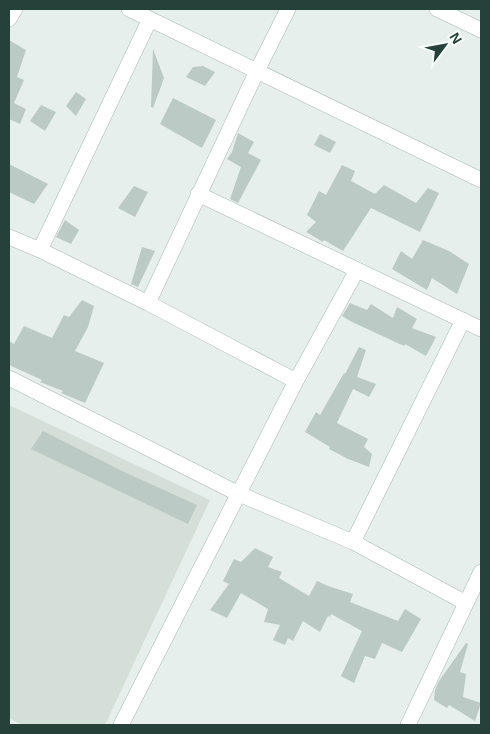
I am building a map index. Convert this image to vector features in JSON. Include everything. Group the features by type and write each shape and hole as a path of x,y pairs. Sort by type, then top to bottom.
{"street":[{"path":"9,19 15,9"},
{"path":"128,9 481,180"},
{"path":"148,303 257,70 288,9"},
{"path":"437,9 481,30"},
{"path":"40,250 150,19"},
{"path":"198,194 481,329"},
{"path":"9,237 40,250 148,303 296,381"},
{"path":"121,725 296,381 357,270"},
{"path":"353,542 463,320"},
{"path":"9,378 239,494 353,542 466,603"},
{"path":"408,725 481,572"}],"shaded area":[{"path":"9,405 210,500 105,725 23,725 9,718"}],"building":[{"path":"9,40 26,50 17,77 24,80 14,103 26,109 20,124 9,119"},
{"path":"153,49 164,78 153,108 151,107"},
{"path":"203,66 215,72 205,86 186,77 193,67"},
{"path":"76,92 86,99 76,116 66,106"},
{"path":"173,98 216,120 202,148 160,124"},
{"path":"41,105 56,112 45,131 30,121"},
{"path":"238,133 254,142 248,153 261,160 238,203 230,199 241,167 227,159 232,152"},
{"path":"320,134 336,142 330,153 314,145"},
{"path":"9,164 48,184 34,204 9,192"},
{"path":"342,165 355,171 351,181 375,194 384,185 416,203 428,188 439,193 420,232 371,208 343,251 306,232 316,222 307,215 319,191 326,195"},
{"path":"134,186 148,192 135,217 118,208"},
{"path":"65,220 79,230 71,244 56,237"},
{"path":"423,240 449,251 469,264 457,294 432,278 427,290 392,269 401,251 412,259"},
{"path":"142,247 155,251 138,287 131,284"},
{"path":"82,300 94,306 88,327 75,351 104,363 85,403 61,393 63,391 40,382 42,380 9,365 9,341 14,344 24,326 52,338 64,315 69,317"},
{"path":"350,303 367,310 371,304 393,318 397,307 417,319 412,328 436,337 426,356 405,344 404,346 342,316"},
{"path":"359,347 366,350 357,377 376,384 369,397 353,389 337,423 368,439 364,447 372,454 369,467 329,449 330,447 305,432 316,412 320,415"},
{"path":"43,431 122,471 197,505 188,524 31,449"},
{"path":"255,548 273,557 268,567 282,572 279,578 309,596 317,581 353,594 350,602 398,621 405,609 421,619 402,652 382,643 375,659 365,656 354,683 341,676 362,631 331,614 330,617 328,616 320,632 303,621 293,641 288,638 285,645 273,640 280,625 264,622 268,609 241,593 227,618 210,610 229,584 223,581 234,559 241,562"},
{"path":"466,643 468,644 460,672 466,674 463,697 481,703 475,721 449,705 447,708 434,700 435,690 439,681"}]}
